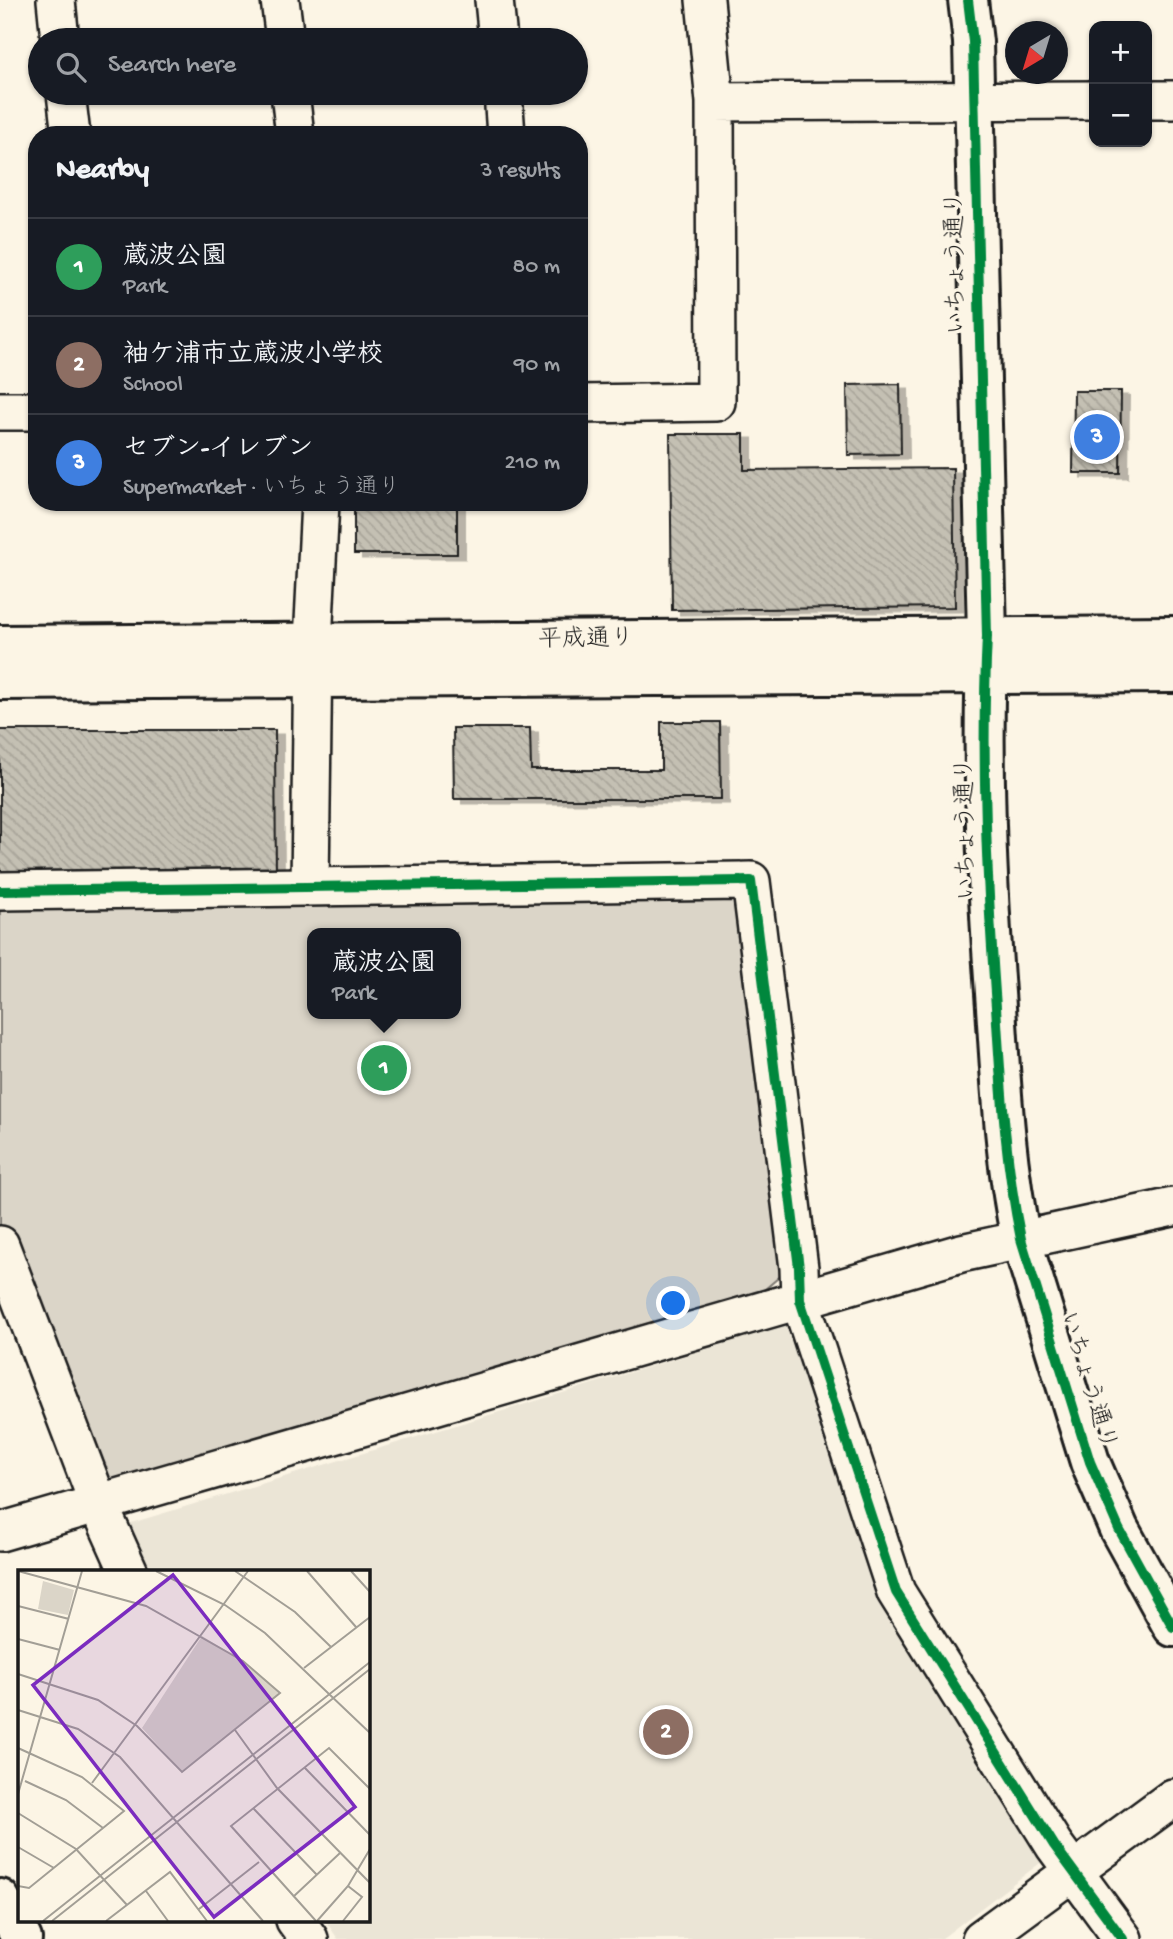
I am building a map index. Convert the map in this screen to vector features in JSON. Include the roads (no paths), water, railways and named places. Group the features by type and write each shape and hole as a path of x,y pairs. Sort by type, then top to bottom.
{"street":[{"path":"56,0 59,28"},
{"path":"280,0 284,28"},
{"path":"494,0 497,28"},
{"path":"588,404 716,402 716,102 705,0"},
{"name":"いちょう通り","path":"968,0 973,42 986,655 987,891 1003,1105 1021,1239 1090,1462 1119,1529 1173,1627"},
{"path":"716,102 1089,100"},
{"path":"1152,100 1173,100"},
{"path":"67,105 70,126"},
{"path":"291,105 294,126"},
{"path":"504,105 505,126"},
{"path":"0,411 28,411"},
{"path":"310,887 313,660 320,511"},
{"name":"平成通り","path":"0,645 313,660 986,655 1173,636"},
{"name":"平成通り","path":"986,655 1173,673"},
{"name":"平成通り","path":"0,680 313,660"},
{"path":"0,891 751,881 799,1268 800,1300 896,1592 1072,1871 1123,1939"},
{"path":"0,1532 961,1253 1173,1207"},
{"path":"0,1245 99,1505 128,1570"},
{"path":"981,1939 1173,1798"},
{"path":"0,1899 22,1939"},
{"path":"296,1922 309,1939"}],"place":[{"name":"セブン-イレブン","path":"1097,437"},
{"name":"蔵波公園","path":"384,1068"},
{"name":"袖ケ浦市立蔵波小学校","path":"666,1732"}]}
